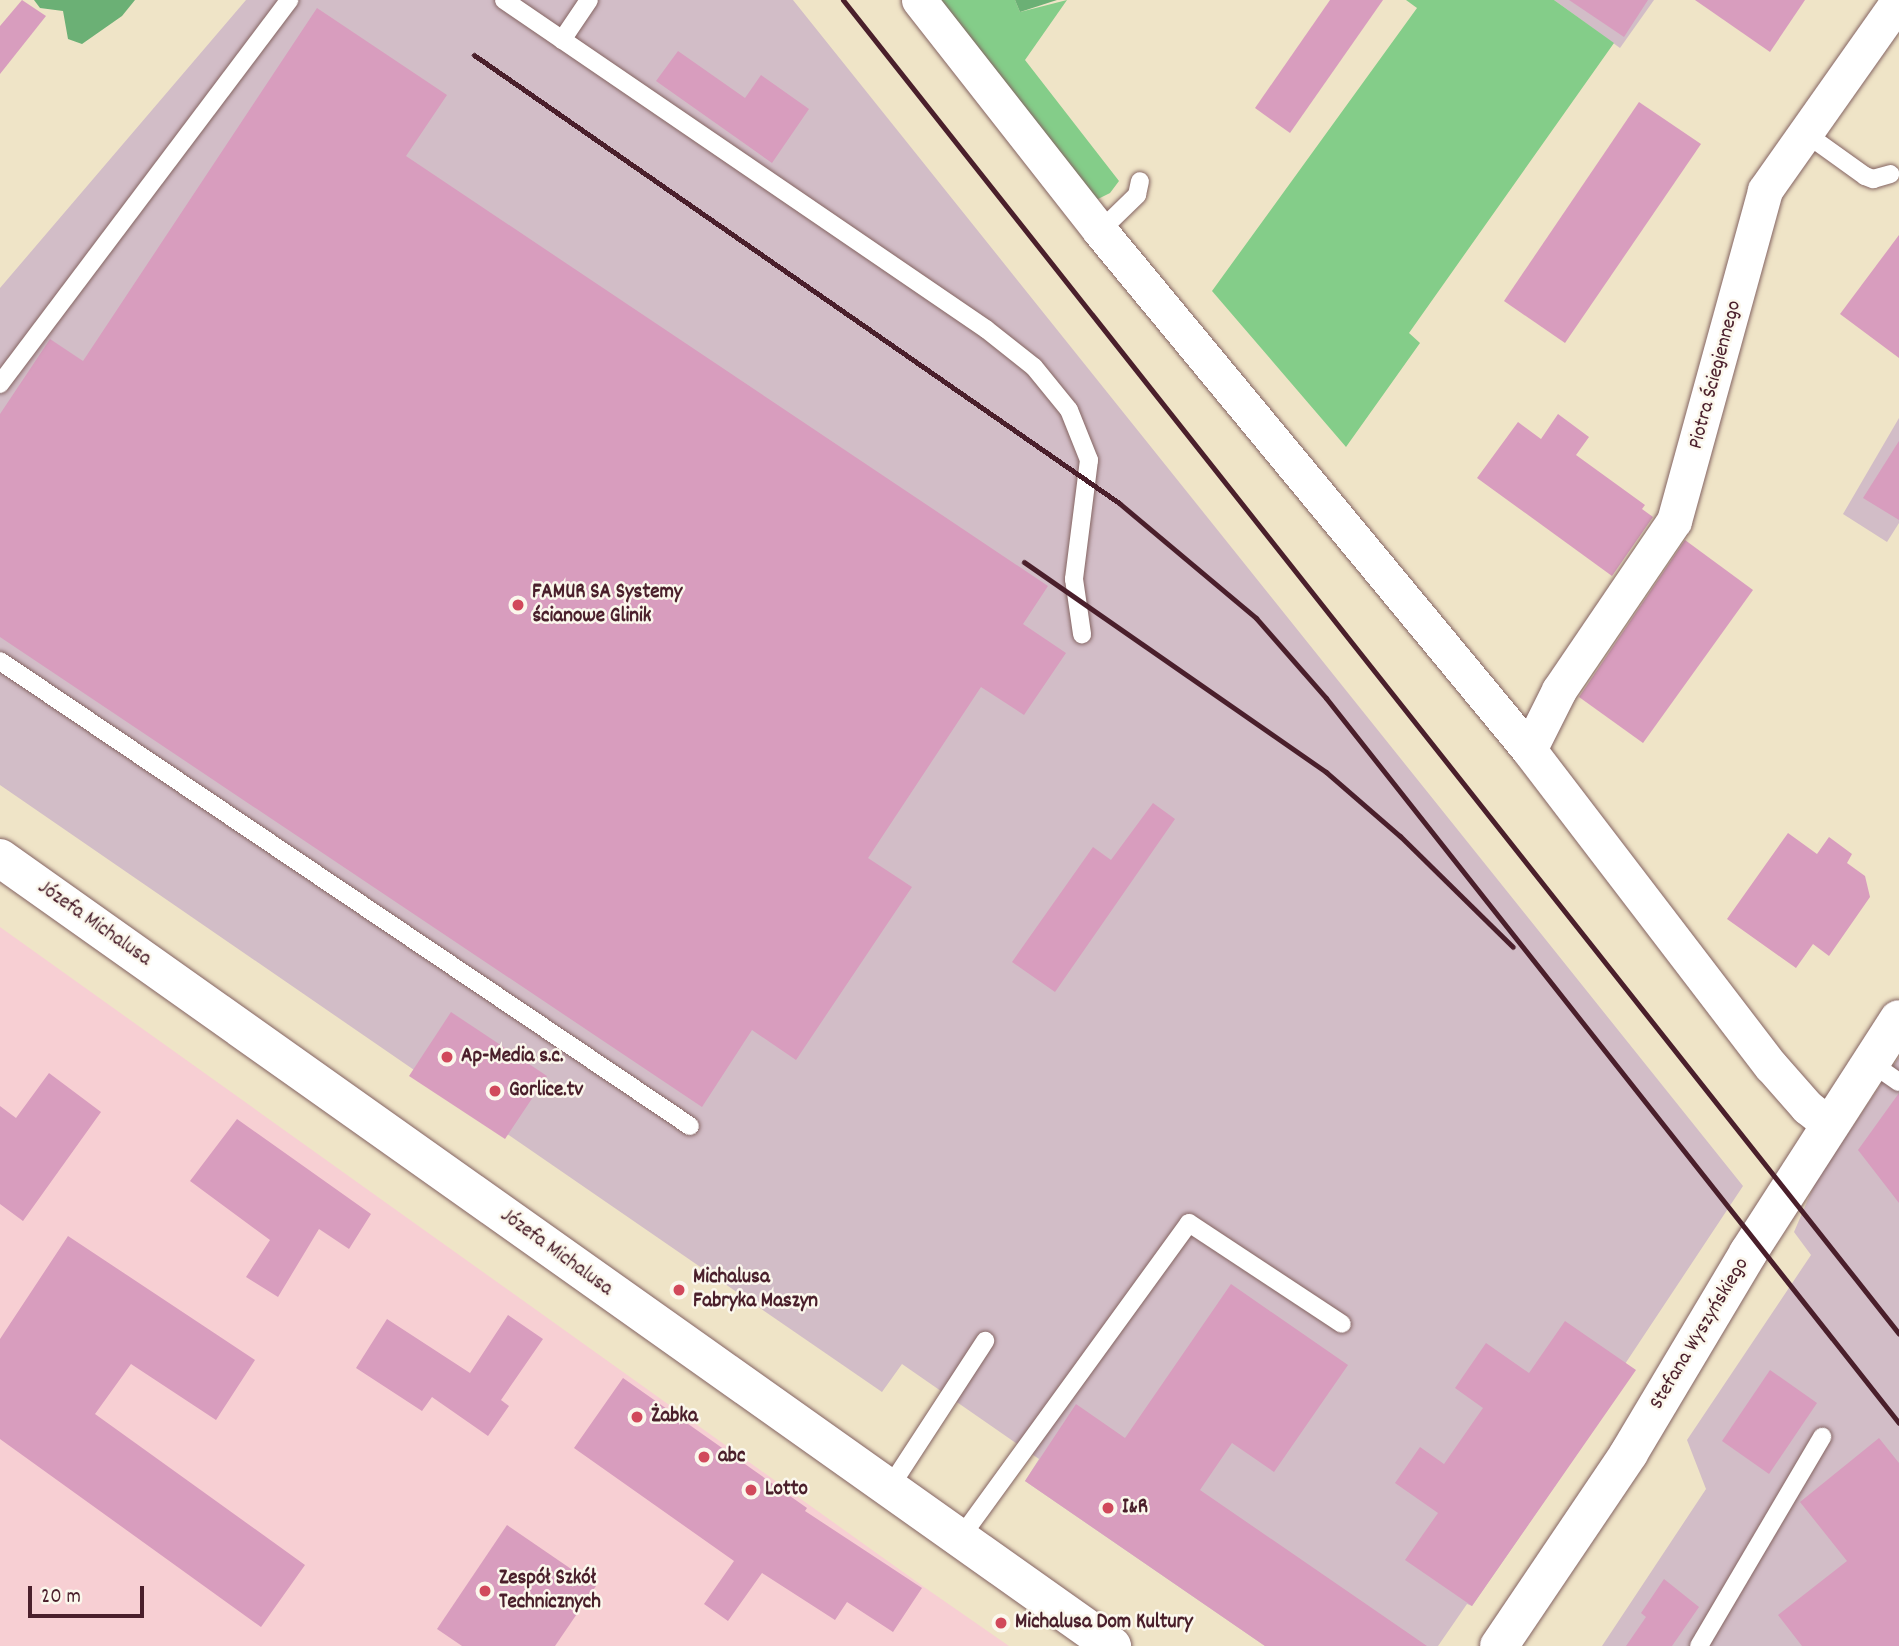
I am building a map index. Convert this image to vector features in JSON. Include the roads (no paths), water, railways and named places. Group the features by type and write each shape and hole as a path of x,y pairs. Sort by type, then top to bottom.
{"street":[{"path":"919,0 1100,231 1529,750 1771,1066 1807,1107 1830,1125"},
{"name":"Piotra Ściegiennego","path":"1529,750 1559,690 1674,521 1765,190 1899,0"},
{"name":"Józefa Michalusa","path":"0,858 958,1541 1112,1646"},
{"name":"Stefana Wyszyńskiego","path":"1499,1646 1629,1453 1830,1125 1885,1072 1899,1019"}],"lane":[{"path":"0,384 289,0"},
{"path":"504,0 986,329 1034,367 1069,410 1089,460 1074,579 1082,634"},
{"path":"562,40 589,0"},
{"path":"1805,133 1865,176 1873,179 1890,174"},
{"path":"1100,231 1137,195 1140,181"},
{"path":"0,661 690,1126"},
{"path":"958,1541 1189,1223 1342,1324"},
{"path":"888,1490 985,1341"},
{"path":"1699,1646 1822,1437"}],"railway":[{"path":"843,0 1899,1334"},
{"path":"474,55 1119,503 1256,618 1326,698 1899,1423"},
{"path":"1024,562 1326,772 1400,836 1513,947"}],"place":[{"name":"FAMUR SA Systemy ścianowe Glinik","path":"518,605"},
{"name":"Ap-Media s.c.","path":"447,1057"},
{"name":"Gorlice.tv","path":"495,1091"},
{"name":"Michalusa Fabryka Maszyn","path":"679,1290"},
{"name":"Żabka","path":"637,1417"},
{"name":"abc","path":"704,1457"},
{"name":"Lotto","path":"751,1490"},
{"name":"I&R","path":"1108,1508"},
{"name":"Zespół Szkół Technicznych","path":"485,1591"},
{"name":"Michalusa Dom Kultury","path":"1001,1623"}]}
